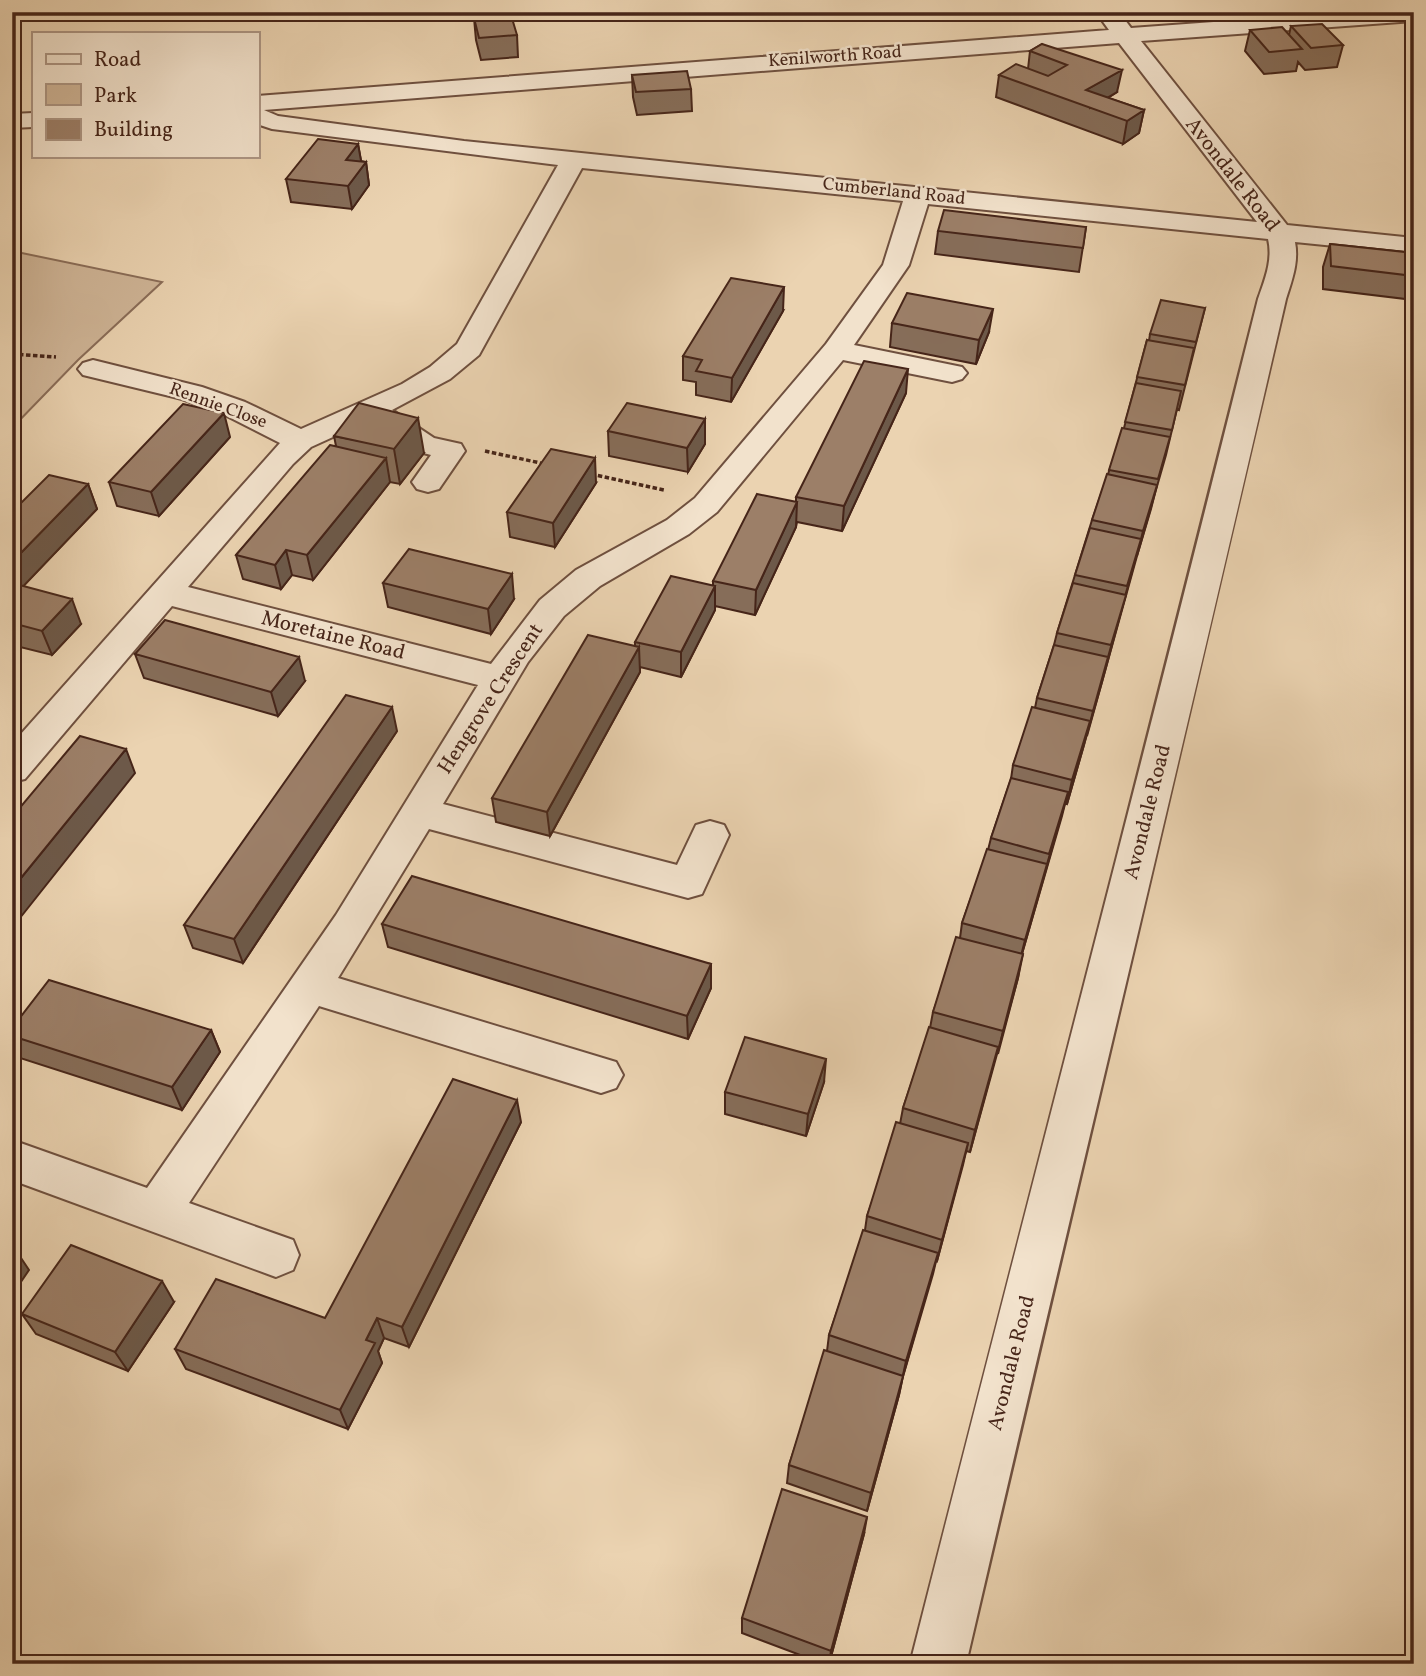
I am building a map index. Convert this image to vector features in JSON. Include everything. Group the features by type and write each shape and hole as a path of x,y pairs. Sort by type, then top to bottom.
{"street":[{"name":"Kenilworth Road","path":"259,103 1116,24 1414,14"},
{"name":"Avondale Road","path":"938,1664 1085,1059 1184,668 1272,299 1285,258 1284,243 1278,231 1116,24"},
{"path":"375,137 378,105 387,91"},
{"name":"Cumberland Road","path":"259,116 272,122 375,137 1414,246"},
{"path":"12,121 32,120"},
{"path":"12,769 282,457 300,441 422,384 469,349 574,159"},
{"name":"Hengrove Crescent","path":"157,1212 350,926 514,654 552,608 588,578 678,527 710,500 836,350 896,265 918,194"},
{"path":"836,350 951,373"},
{"name":"Rennie Close","path":"93,369 192,393 234,408 300,441"},
{"path":"370,409 423,444 450,452 428,482"},
{"name":"Moretaine Road","path":"166,593 500,678"},
{"path":"419,812 688,883 710,835"},
{"path":"309,986 601,1075"},
{"path":"12,1160 276,1255"}],"path":[{"path":"12,350 26,353"},
{"path":"472,449 551,466"},
{"path":"591,474 710,500"}],"green space":[{"path":"12,251 162,282 78,360 12,428"}],"building":[{"path":"511,15 517,35 479,38 474,18"},
{"path":"1322,24 1343,45 1311,48 1291,26"},
{"path":"1282,27 1302,49 1269,52 1250,30"},
{"path":"1042,44 1122,70 1086,90 1144,110 1127,121 999,75 1016,64 1048,76 1067,65 1030,51"},
{"path":"687,71 691,89 636,92 632,75"},
{"path":"318,139 358,144 346,160 366,162 348,186 286,179"},
{"path":"944,210 1086,227 1083,248 938,231"},
{"path":"1330,244 1414,253 1414,276 1331,266"},
{"path":"731,278 784,287 732,378 696,371 702,360 683,356"},
{"path":"907,293 993,309 979,340 892,323"},
{"path":"1161,300 1205,308 1196,342 1150,334"},
{"path":"1147,340 1194,348 1185,385 1137,377"},
{"path":"864,361 908,369 844,506 796,497"},
{"path":"1136,383 1181,391 1172,430 1125,422"},
{"path":"359,403 418,418 394,449 334,436"},
{"path":"627,403 705,419 687,448 608,431"},
{"path":"183,404 224,413 151,492 109,482"},
{"path":"1122,428 1170,437 1158,479 1109,470"},
{"path":"330,445 386,458 307,555 286,550 275,565 236,555"},
{"path":"551,449 595,458 553,523 507,512"},
{"path":"1107,474 1157,485 1143,531 1092,520"},
{"path":"49,475 88,484 12,562 12,512"},
{"path":"757,494 797,502 756,590 713,581"},
{"path":"1090,528 1141,539 1127,586 1075,575"},
{"path":"409,549 512,574 488,609 383,583"},
{"path":"671,576 715,586 681,652 635,642"},
{"path":"12,583 72,599 42,631 12,623"},
{"path":"1073,583 1126,595 1111,645 1057,633"},
{"path":"165,620 299,657 271,692 135,654"},
{"path":"588,635 639,647 547,812 492,798"},
{"path":"1054,645 1108,657 1093,711 1037,698"},
{"path":"346,695 392,707 234,939 184,925"},
{"path":"1032,707 1090,721 1072,780 1013,765"},
{"path":"80,736 126,749 12,889 12,817"},
{"path":"1011,778 1068,792 1049,854 991,838"},
{"path":"987,849 1047,864 1025,940 962,923"},
{"path":"412,876 711,964 687,1016 382,924"},
{"path":"956,937 1023,954 1003,1031 933,1012"},
{"path":"49,980 211,1030 172,1087 12,1036 12,1028"},
{"path":"929,1027 998,1047 975,1130 903,1108"},
{"path":"745,1037 826,1059 808,1114 725,1092"},
{"path":"453,1079 517,1100 402,1327 377,1318 366,1340 375,1343 340,1410 175,1349 216,1279 325,1318"},
{"path":"896,1122 968,1143 942,1240 867,1216"},
{"path":"863,1230 938,1253 906,1361 829,1335"},
{"path":"71,1245 162,1281 115,1352 22,1314"},
{"path":"824,1350 903,1376 871,1493 789,1465"},
{"path":"782,1489 867,1517 831,1651 742,1618"}]}
